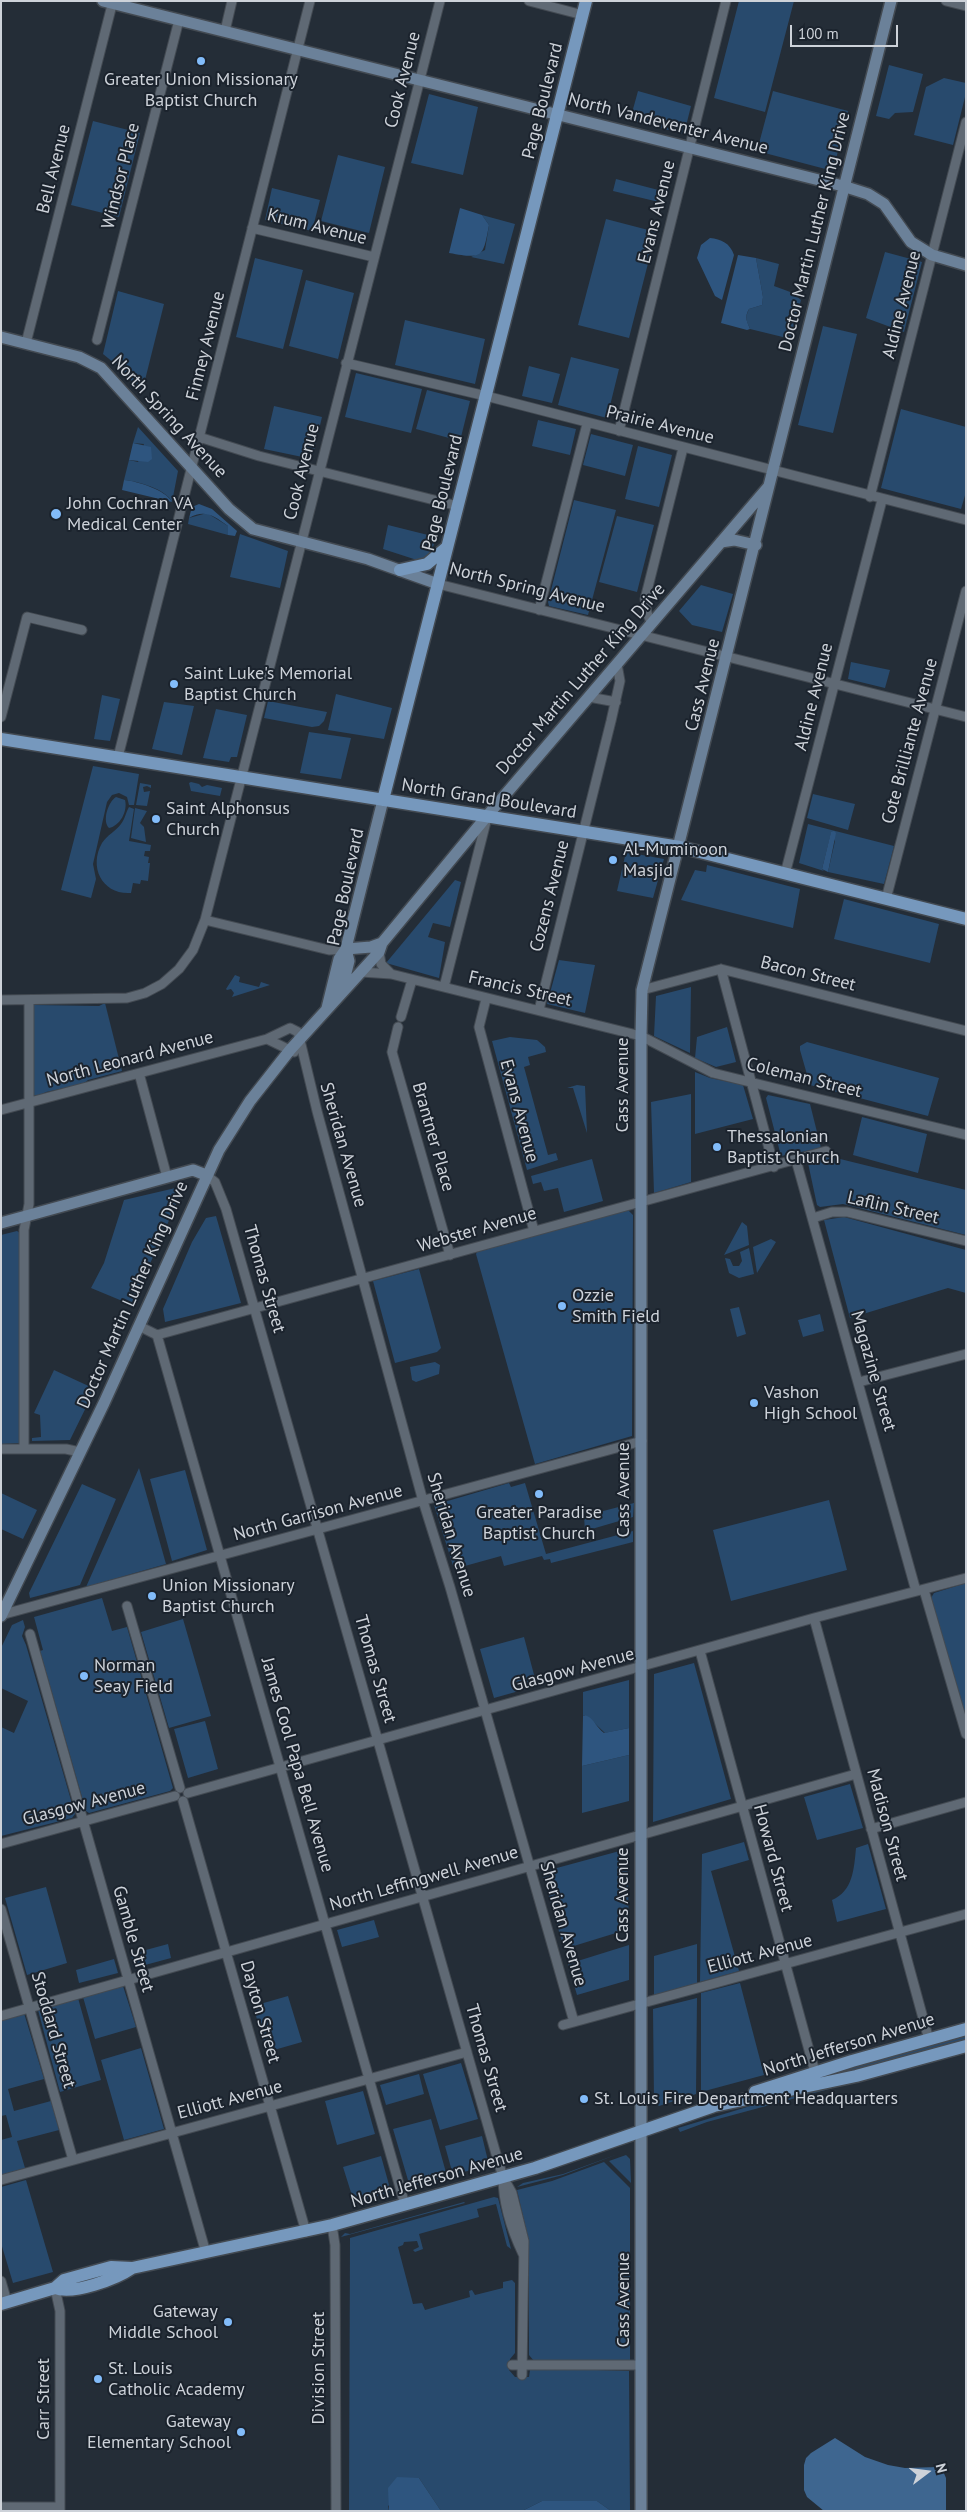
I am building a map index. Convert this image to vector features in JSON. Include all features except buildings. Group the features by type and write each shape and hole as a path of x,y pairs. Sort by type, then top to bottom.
{"main road":[{"name":"Page Boulevard","path":"341,994 349,961 346,949 586,1"},
{"name":"Doctor Martin Luther King Drive","path":"1,1615 139,1326 206,1175 237,1120 300,1038 361,972 487,816 770,485 843,186 891,1"},
{"name":"North Vandeventer Avenue","path":"110,2 843,186 875,197 884,204 911,242 932,255 966,265"},
{"name":"North Spring Avenue","path":"1,337 79,357 101,368 241,520 267,534 368,559 438,584"},
{"name":"Cass Avenue","path":"641,2511 642,1441 640,1036 642,990 728,658 770,485"},
{"path":"721,542 740,540 756,545"},
{"path":"400,570 427,564 439,556 448,546"},
{"name":"North Grand Boulevard","path":"1,739 680,847 966,920"},
{"path":"346,949 380,948"},
{"name":"Doctor Martin Luther King Drive","path":"327,1008 339,959 346,949"},
{"path":"1,1223 193,1170 206,1175"},
{"name":"North Jefferson Avenue","path":"744,2098 767,2087 815,2072 966,2029"},
{"name":"North Jefferson Avenue","path":"4,2303 55,2288 67,2291 114,2278 132,2268 306,2232 558,2161 690,2113 744,2098 780,2094 966,2046"}],"street":[{"path":"225,32 232,1"},
{"name":"Finney Avenue","path":"118,757 310,1"},
{"name":"Cook Avenue","path":"1,1000 127,998 145,993 162,984 179,969 193,950 205,920 242,778 346,363 440,1"},
{"path":"529,1 583,15"},
{"name":"Evans Avenue","path":"619,431 726,1"},
{"path":"946,1 966,6"},
{"name":"Bell Avenue","path":"26,344 110,2"},
{"name":"Windsor Place","path":"96,340 179,20"},
{"name":"Aldine Avenue","path":"870,497 966,122"},
{"name":"Krum Avenue","path":"252,228 374,257"},
{"name":"Prairie Avenue","path":"346,363 486,396 870,497 965,519"},
{"path":"539,610 587,424"},
{"path":"199,437 259,456 458,506"},
{"path":"652,624 647,613 645,599 683,448"},
{"name":"Aldine Avenue","path":"786,874 882,500"},
{"name":"North Spring Avenue","path":"438,584 966,717"},
{"name":"Cote Brilliante Avenue","path":"886,899 966,591"},
{"path":"1,717 27,616 82,630"},
{"name":"Cozens Avenue","path":"539,1010 616,702 620,681 617,664"},
{"path":"589,696 616,702"},
{"path":"444,987 487,816"},
{"path":"205,920 329,950 346,949"},
{"path":"380,948 380,964 392,974"},
{"path":"721,969 774,1166"},
{"name":"Bacon Street","path":"642,990 721,969 966,1031"},
{"name":"Francis Street","path":"361,972 392,974 640,1036"},
{"path":"401,1017 412,980"},
{"name":"Evans Avenue","path":"486,999 479,1027 534,1231"},
{"path":"24,1449 24,1230 29,1204 29,1000"},
{"name":"Brantner Place","path":"398,1027 392,1052 450,1255"},
{"name":"North Leonard Avenue","path":"1,1110 267,1039 290,1028 298,1032 300,1038"},
{"name":"Coleman Street","path":"640,1036 713,1073 752,1081 966,1135"},
{"name":"Sheridan Avenue","path":"300,1038 302,1056 423,1501 486,1711 574,2022"},
{"path":"267,1039 302,1056"},
{"path":"139,1073 167,1177"},
{"name":"Webster Avenue","path":"157,1335 826,1151"},
{"name":"Magazine Street","path":"796,1160 920,1590 966,1734"},
{"name":"Thomas Street","path":"206,1175 215,1182 222,1196 503,2177 503,2193 517,2242 523,2254 517,2365 522,2375"},
{"name":"Laflin Street","path":"813,1218 832,1212 847,1212 966,1241"},
{"path":"139,1326 157,1335"},
{"name":"James Cool Papa Bell Avenue","path":"157,1335 405,2205"},
{"path":"859,1382 966,1354"},
{"name":"North Garrison Avenue","path":"1,1615 642,1441"},
{"path":"1,1449 66,1449 80,1452"},
{"name":"Glasgow Avenue","path":"1,1844 641,1668 814,1618 966,1578"},
{"name":"Dayton Street","path":"127,1606 306,2232"},
{"name":"Madison Street","path":"814,1618 929,2040"},
{"name":"Gamble Street","path":"30,1634 206,2253"},
{"name":"Howard Street","path":"700,1651 815,2072"},
{"name":"North Leffingwell Avenue","path":"1,2016 856,1774"},
{"path":"871,1829 966,1802"},
{"name":"Stoddard Street","path":"1,1910 73,2160"},
{"name":"Elliott Avenue","path":"563,2025 966,1914"},
{"name":"Elliott Avenue","path":"1,2180 467,2052"},
{"name":"Division Street","path":"332,2225 335,2245 336,2511"},
{"path":"1,2282 4,2303"},
{"name":"Carr Street","path":"55,2288 60,2311 60,2509"},
{"path":"517,2365 641,2365"},
{"path":"1,2506 60,2509"}],"shaded area":[{"path":"739,1 794,1 765,112 714,98"},
{"path":"889,65 923,74 913,112 895,113 889,119 876,116"},
{"path":"944,78 966,83 966,93 953,145 914,135 926,87"},
{"path":"638,91 691,106 684,134 630,120"},
{"path":"773,91 848,111 833,171 757,151"},
{"path":"429,94 478,107 463,175 411,163"},
{"path":"93,121 140,133 119,217 71,205"},
{"path":"338,155 385,167 369,233 321,221"},
{"path":"616,179 666,192 663,203 613,191"},
{"path":"272,188 320,200 312,231 265,220"},
{"path":"460,208 482,215 489,225 483,250 479,254 469,256 449,253"},
{"path":"482,215 515,224 504,264 471,257 485,250 489,225"},
{"path":"606,219 656,232 629,338 578,325"},
{"path":"710,238 725,242 734,255 722,300 715,296 697,258 701,245"},
{"path":"885,252 922,262 904,332 866,318"},
{"path":"738,255 756,258 763,297 762,305 749,309 747,312 746,319 750,329 747,330 721,323"},
{"path":"255,258 303,270 283,349 236,337"},
{"path":"756,258 779,264 774,286 793,293 801,300 791,339 750,329 746,320 749,309 762,305 763,297"},
{"path":"306,280 354,293 338,359 289,346"},
{"path":"118,291 164,304 142,392 119,367 103,354"},
{"path":"405,320 485,339 475,384 395,365"},
{"path":"823,326 857,334 833,433 798,425"},
{"path":"571,357 619,369 607,418 558,405"},
{"path":"529,366 560,374 552,403 522,396"},
{"path":"356,373 422,389 411,433 345,417"},
{"path":"427,390 470,401 460,441 416,429"},
{"path":"274,406 322,417 312,459 264,449"},
{"path":"901,409 966,427 966,492 961,509 881,488"},
{"path":"538,420 576,429 570,455 532,446"},
{"path":"138,427 178,471 172,502 169,497 158,490 143,484 124,480 129,460 138,462 144,444 133,443"},
{"path":"591,434 633,445 625,476 583,465"},
{"path":"133,443 151,447 152,459 148,462 129,460"},
{"path":"638,446 672,455 659,507 625,499"},
{"path":"124,480 143,484 158,490 172,502 122,490"},
{"path":"574,500 616,510 588,615 549,606 548,602"},
{"path":"199,504 212,509 237,531 235,536 228,535 228,526 209,515 200,514 189,518 192,507"},
{"path":"207,513 228,526 228,535 188,524 189,518"},
{"path":"617,516 654,525 637,592 599,582"},
{"path":"388,525 436,537 431,554 420,561 383,549"},
{"path":"240,534 288,551 280,588 230,577"},
{"path":"701,585 733,594 722,632 692,625 679,611"},
{"path":"851,662 890,670 885,688 848,679"},
{"path":"336,694 392,708 384,739 328,730"},
{"path":"102,695 120,699 110,741 94,739"},
{"path":"268,701 327,712 324,721 319,726 312,727 264,718"},
{"path":"164,702 194,706 182,755 152,749"},
{"path":"216,709 247,715 237,757 231,757 229,762 203,758"},
{"path":"309,732 351,738 341,779 300,773"},
{"path":"93,766 139,774 134,805 129,805 127,797 119,793 112,795 107,802 93,864 96,879 91,898 61,890"},
{"path":"191,782 202,787 207,785 222,788 220,796 191,791 189,783"},
{"path":"140,783 151,785 151,788 143,787 144,792 150,791 147,806 136,805"},
{"path":"813,794 855,804 848,830 807,818"},
{"path":"116,797 125,800 125,809 120,821 109,828 106,816 113,799"},
{"path":"129,807 134,809 129,841 151,845 150,851 145,851 144,856 149,857 148,863 150,863 148,881 141,880 140,884 133,883 131,893 113,890 106,885 101,878 97,862 98,852 102,843 124,820"},
{"path":"135,808 147,811 140,823 144,827 146,842 131,838"},
{"path":"808,824 894,846 884,884 828,872 835,841 831,833 822,869 824,871 799,863"},
{"path":"834,831 836,833 828,872 822,869 831,832"},
{"path":"626,852 664,859 653,898 617,891"},
{"path":"707,865 800,889 793,928 681,900 695,870 706,872"},
{"path":"455,880 461,882 450,927 433,923 428,937 445,942 439,978 386,963"},
{"path":"844,899 939,924 930,963 834,939"},
{"path":"559,960 595,965 585,1013 547,1004"},
{"path":"235,975 240,977 239,982 259,987 261,982 270,985 232,997 234,993 231,989 226,989"},
{"path":"691,987 690,1053 654,1036 656,996"},
{"path":"105,1003 122,1071 88,1080 83,1084 46,1092 38,1096 34,1095 34,1005 99,1006"},
{"path":"727,1027 736,1062 716,1067 695,1058 697,1037"},
{"path":"510,1037 537,1040 545,1047 546,1052 528,1057 530,1065 524,1067 548,1155 556,1153 558,1160 527,1170 492,1041"},
{"path":"807,1042 939,1078 928,1116 810,1085 800,1050 800,1046"},
{"path":"695,1072 710,1078 743,1085 753,1119 695,1134"},
{"path":"577,1085 585,1086 587,1133 573,1088 567,1088"},
{"path":"691,1094 691,1182 654,1193 651,1102"},
{"path":"768,1095 810,1104 821,1148 781,1156 766,1098"},
{"path":"862,1117 927,1134 918,1173 853,1155"},
{"path":"828,1156 966,1190 966,1235 843,1204 820,1207 817,1205 808,1163"},
{"path":"592,1159 603,1201 564,1212 558,1188 544,1191 541,1182 533,1184 531,1176"},
{"path":"184,1186 132,1305 91,1288 104,1263 124,1200"},
{"path":"628,1210 633,1215 632,1436 535,1464 476,1254 477,1252"},
{"path":"216,1216 241,1303 165,1322 163,1309 192,1242 206,1218"},
{"path":"844,1217 966,1250 966,1293 948,1288 850,1318 824,1220"},
{"path":"742,1222 747,1226 749,1245 724,1255"},
{"path":"17,1231 20,1233 20,1443 1,1444 1,1235"},
{"path":"771,1239 776,1242 757,1273 753,1247"},
{"path":"749,1248 754,1274 739,1278 729,1273 725,1258 730,1259 733,1266 739,1266 742,1261 740,1252"},
{"path":"419,1269 441,1348 437,1352 395,1363 373,1281"},
{"path":"739,1307 746,1334 737,1337 730,1309"},
{"path":"820,1314 824,1331 803,1337 798,1320"},
{"path":"435,1362 440,1365 439,1374 416,1382 412,1380 410,1367"},
{"path":"54,1370 95,1389 70,1440 32,1441 32,1438 41,1437 40,1415 34,1413"},
{"path":"139,1468 166,1564 86,1587"},
{"path":"185,1470 207,1550 172,1561 150,1479"},
{"path":"509,1483 511,1487 525,1483 546,1554 633,1531 633,1542 551,1563 550,1559 544,1560 542,1556 504,1566 501,1556 454,1569 434,1505"},
{"path":"82,1484 116,1499 80,1585 30,1598 29,1593"},
{"path":"1,1493 37,1510 23,1539 1,1529"},
{"path":"829,1500 847,1570 731,1601 713,1530"},
{"path":"634,1503 633,1517 585,1531 584,1516"},
{"path":"966,1583 966,1720 931,1598 934,1593"},
{"path":"102,1598 112,1631 127,1627 173,1788 170,1791 89,1813 86,1811 40,1651 43,1650 34,1617"},
{"path":"183,1619 211,1716 169,1728 141,1632"},
{"path":"23,1620 25,1627 22,1636 75,1814 72,1818 1,1836 1,1727 14,1733 28,1701 1,1688 1,1648 12,1625"},
{"path":"524,1637 537,1686 494,1698 480,1649"},
{"path":"694,1663 731,1799 653,1822 654,1674"},
{"path":"629,1680 629,1728 605,1733 586,1715 583,1716 583,1692"},
{"path":"586,1715 604,1733 629,1728 629,1755 582,1766 583,1716"},
{"path":"205,1721 218,1769 188,1778 174,1729"},
{"path":"629,1755 629,1801 582,1813 582,1766"},
{"path":"850,1784 863,1828 817,1840 804,1797"},
{"path":"744,1842 749,1860 711,1871 739,1971 700,1982 702,1854"},
{"path":"868,1844 886,1909 837,1922 832,1900 839,1896 848,1885 853,1871 856,1848"},
{"path":"627,1849 629,1929 564,1949 542,1872"},
{"path":"46,1887 67,1963 27,1975 5,1898"},
{"path":"374,1920 379,1937 342,1947 337,1930"},
{"path":"168,1944 171,1958 134,1968 131,1954"},
{"path":"697,1944 697,1983 654,1995 654,1956"},
{"path":"629,1945 629,1980 577,1995 568,1964"},
{"path":"114,1959 118,1973 79,1983 76,1970"},
{"path":"740,1983 764,2075 701,2092 701,1993"},
{"path":"123,1986 136,2027 95,2039 83,1997"},
{"path":"288,1996 302,2042 267,2052 253,2006"},
{"path":"78,1998 101,2080 60,2092 38,2010"},
{"path":"697,1998 696,2094 659,2106 654,2101 653,2009"},
{"path":"24,2013 44,2079 8,2089 14,2111 51,2101 59,2130 17,2141 25,2168 1,2175 1,2140 12,2137 6,2115 1,2116 1,2019"},
{"path":"966,2034 966,2042 853,2072 808,2080"},
{"path":"141,2048 164,2129 124,2140 101,2060"},
{"path":"966,2052 707,2122 680,2132 678,2128 757,2104"},
{"path":"461,2063 478,2119 440,2130 423,2074"},
{"path":"419,2074 424,2094 386,2105 380,2085"},
{"path":"363,2091 375,2134 337,2145 325,2101"},
{"path":"431,2119 447,2176 410,2187 393,2129"},
{"path":"482,2136 489,2165 453,2175 445,2146"},
{"path":"618,2154 563,2175 517,2187 523,2183 563,2174"},
{"path":"626,2155 630,2159 631,2183 609,2161"},
{"path":"381,2156 391,2192 354,2202 343,2167"},
{"path":"604,2162 630,2188 630,2360 534,2361 529,2355 529,2242 517,2190 552,2181"},
{"path":"26,2180 53,2272 13,2283 1,2243 1,2187"},
{"path":"494,2197 498,2198 511,2249 507,2246 496,2204 477,2209 479,2217 419,2234 423,2249 415,2252 413,2250 419,2247 417,2241 404,2242 403,2245 398,2247 413,2304 422,2303 425,2310 470,2297 469,2291 472,2290 475,2295 503,2288 503,2282 512,2280 515,2283 515,2353 510,2359 509,2370 515,2377 529,2377 530,2370 534,2368 629,2371 630,2511 611,2511 597,2501 542,2501 522,2511 441,2511 419,2478 388,2506 389,2511 349,2511 350,2238"},
{"path":"464,2202 341,2237 345,2233 350,2234"},
{"path":"835,2438 865,2457 888,2465 905,2468 938,2467 943,2471 946,2478 946,2511 824,2511 807,2497 804,2490 804,2465 806,2458 811,2453"},
{"path":"397,2477 419,2478 441,2511 389,2511 388,2488"},
{"path":"542,2501 597,2501 611,2511 522,2511"}],"place":[{"name":"Greater Union Missionary Baptist Church","path":"201,61"},
{"name":"John Cochran VA Medical Center","path":"56,514"},
{"name":"Saint Luke's Memorial Baptist Church","path":"174,684"},
{"name":"Saint Alphonsus Church","path":"156,819"},
{"name":"Al-Muminoon Masjid","path":"613,860"},
{"name":"Thessalonian Baptist Church","path":"717,1147"},
{"name":"Ozzie Smith Field","path":"562,1306"},
{"name":"Vashon High School","path":"754,1403"},
{"name":"Greater Paradise Baptist Church","path":"539,1494"},
{"name":"Union Missionary Baptist Church","path":"152,1596"},
{"name":"Norman Seay Field","path":"84,1676"},
{"name":"St. Louis Fire Department Headquarters","path":"584,2099"},
{"name":"Gateway Middle School","path":"228,2322"},
{"name":"St. Louis Catholic Academy","path":"98,2379"},
{"name":"Gateway Elementary School","path":"241,2432"}]}
